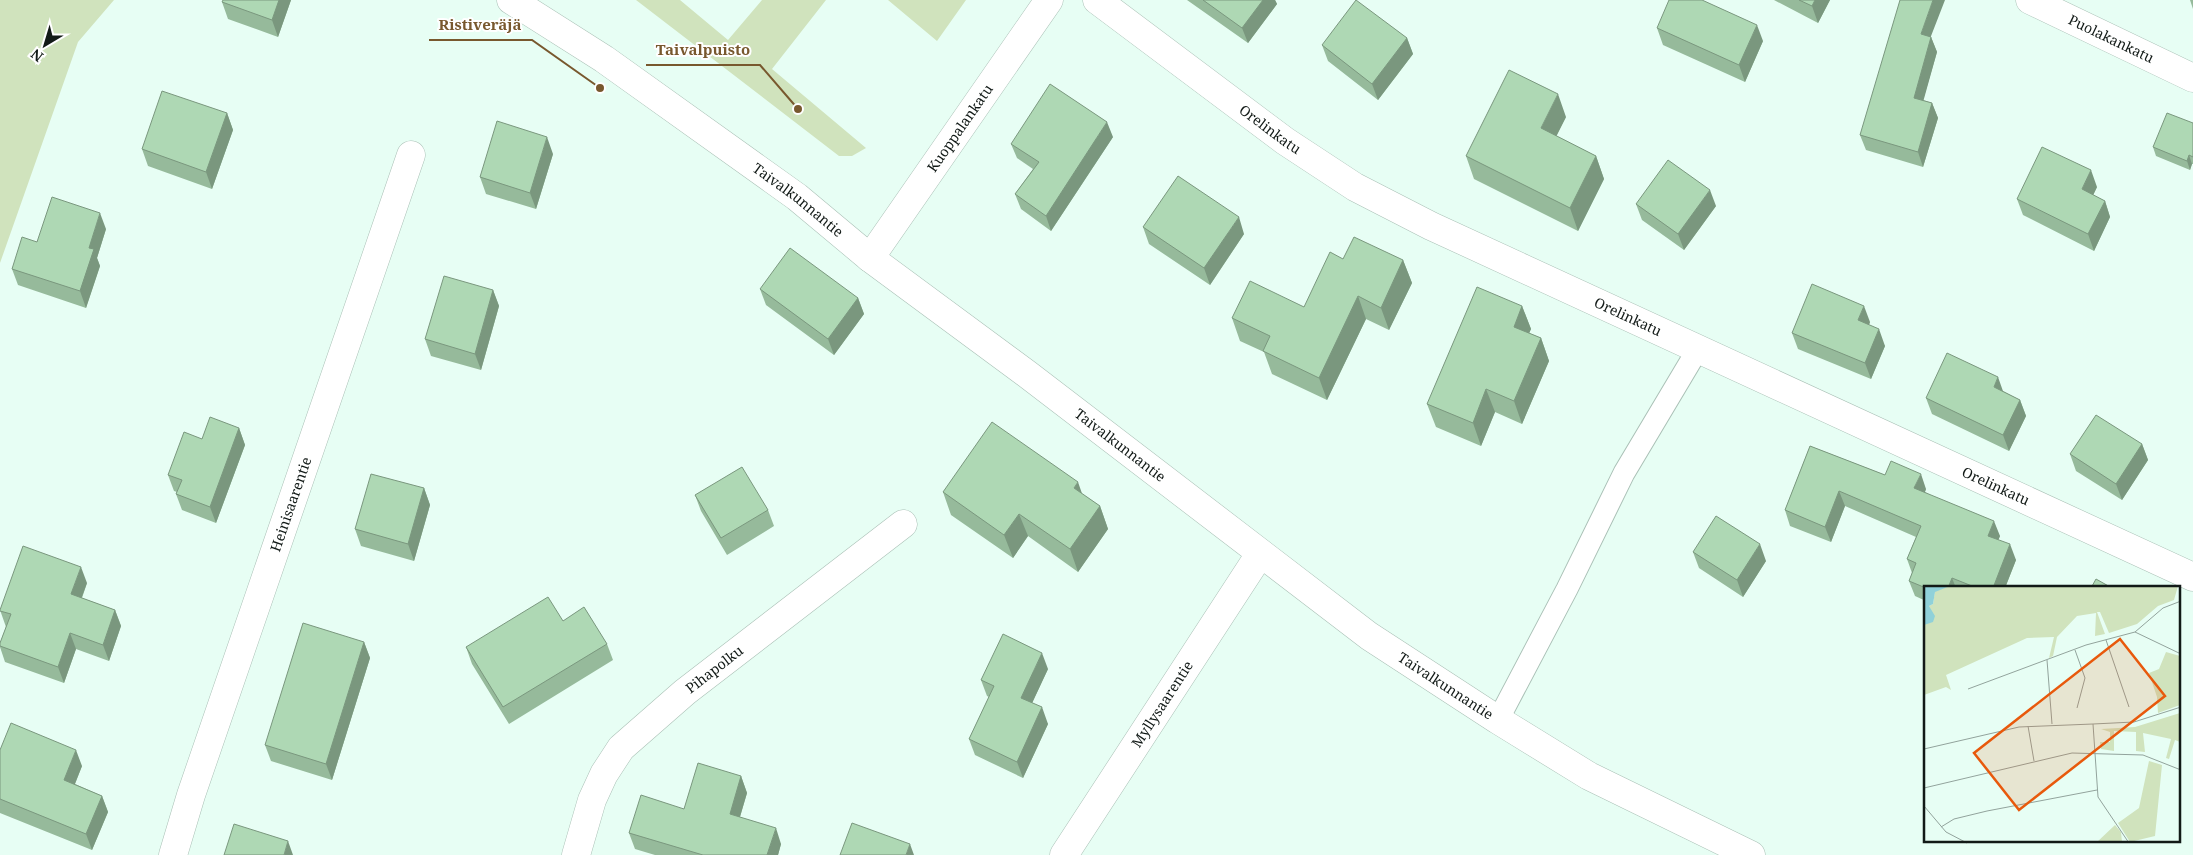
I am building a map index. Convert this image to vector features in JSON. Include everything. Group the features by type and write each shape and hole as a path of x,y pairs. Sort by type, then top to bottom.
{"street":[{"name":"Taivalkunnantie","path":"511,0 542,18 646,88 797,197 870,258 1027,374 1369,636 1498,720 1589,776 1751,855"},
{"name":"Kuoppalankatu","path":"870,258 1049,0"},
{"name":"Orelinkatu","path":"1097,0 1285,141 1355,187 1431,226 2193,577"},
{"name":"Puolakankatu","path":"2030,0 2193,78"},
{"name":"Heinisaarentie","path":"174,855 191,795 411,155"},
{"name":"Pihapolku","path":"576,855 600,782 621,748 686,692 903,524"},
{"name":"Myllysaarentie","path":"1064,855 1260,554"}],"lane":[{"path":"1498,720 1567,590 1624,473 1698,349"}],"green space":[{"path":"0,0 114,0 78,42 0,263"},
{"path":"636,0 680,0 728,40 762,0 826,0 772,69 866,148 852,156 839,156"},
{"path":"888,0 966,0 937,41"}],"building":[{"path":"223,0 279,0 272,20 222,2"},
{"path":"1203,0 1263,0 1242,28"},
{"path":"1356,0 1407,38 1372,84 1322,45"},
{"path":"1669,0 1702,0 1757,25 1739,65 1657,28"},
{"path":"1799,0 1815,0 1812,6"},
{"path":"1900,0 1933,0 1921,34 1931,37 1914,98 1932,103 1918,152 1860,135"},
{"path":"1509,70 1558,94 1541,128 1596,156 1570,208 1466,156"},
{"path":"1050,84 1107,122 1046,216 1015,194 1039,162 1011,144"},
{"path":"162,91 227,113 206,172 142,149"},
{"path":"2167,113 2193,123 2193,157 2189,155 2187,161 2153,147"},
{"path":"497,121 547,137 530,193 480,177"},
{"path":"2042,147 2091,170 2082,189 2105,201 2088,234 2017,199"},
{"path":"1668,160 1710,190 1678,234 1636,204"},
{"path":"1178,176 1239,217 1204,268 1143,227"},
{"path":"52,197 100,213 89,248 94,249 80,291 12,269 22,237 37,242"},
{"path":"1354,237 1403,260 1381,308 1358,296 1319,378 1263,351 1270,336 1232,318 1250,281 1304,307 1330,252 1343,259"},
{"path":"790,248 858,298 828,339 760,289"},
{"path":"444,276 493,290 475,354 425,339"},
{"path":"1812,284 1864,306 1858,320 1879,329 1865,363 1792,333"},
{"path":"1477,287 1522,306 1514,327 1541,338 1514,401 1486,389 1473,423 1427,404"},
{"path":"1947,353 1998,377 1994,387 2020,400 2003,435 1926,398"},
{"path":"2096,415 2142,444 2116,484 2070,454"},
{"path":"210,417 239,428 210,507 176,494 182,480 168,475 184,432 202,439"},
{"path":"992,422 1078,482 1074,488 1100,506 1070,549 1019,514 1004,535 943,492"},
{"path":"1810,446 1885,475 1891,461 1921,474 1914,488 1994,521 1988,536 2010,544 1994,586 1972,586 1952,578 1949,586 1924,587 1909,581 1916,563 1907,559 1921,526 1839,491 1825,527 1785,510"},
{"path":"742,467 768,510 721,538 695,495"},
{"path":"371,474 424,488 408,544 355,529"},
{"path":"1716,516 1760,544 1737,580 1693,552"},
{"path":"23,546 81,567 71,594 115,610 103,645 70,633 58,667 0,646 11,614 0,610"},
{"path":"2096,579 2108,586 2092,586"},
{"path":"548,597 563,621 584,607 607,644 503,707 466,647"},
{"path":"303,623 364,642 326,764 265,745"},
{"path":"1003,634 1042,653 1021,698 1042,707 1017,762 969,739 994,686 981,680"},
{"path":"11,723 76,750 64,780 102,796 86,834 0,799 0,750"},
{"path":"698,763 741,776 730,814 776,828 767,855 703,855 629,833 641,795 684,809"},
{"path":"852,823 910,844 906,855 840,855"},
{"path":"234,824 288,841 284,855 224,855"}],"place":[{"name":"Ristiveräjä","path":"600,88"},
{"name":"Taivalpuisto","path":"798,109"}]}
